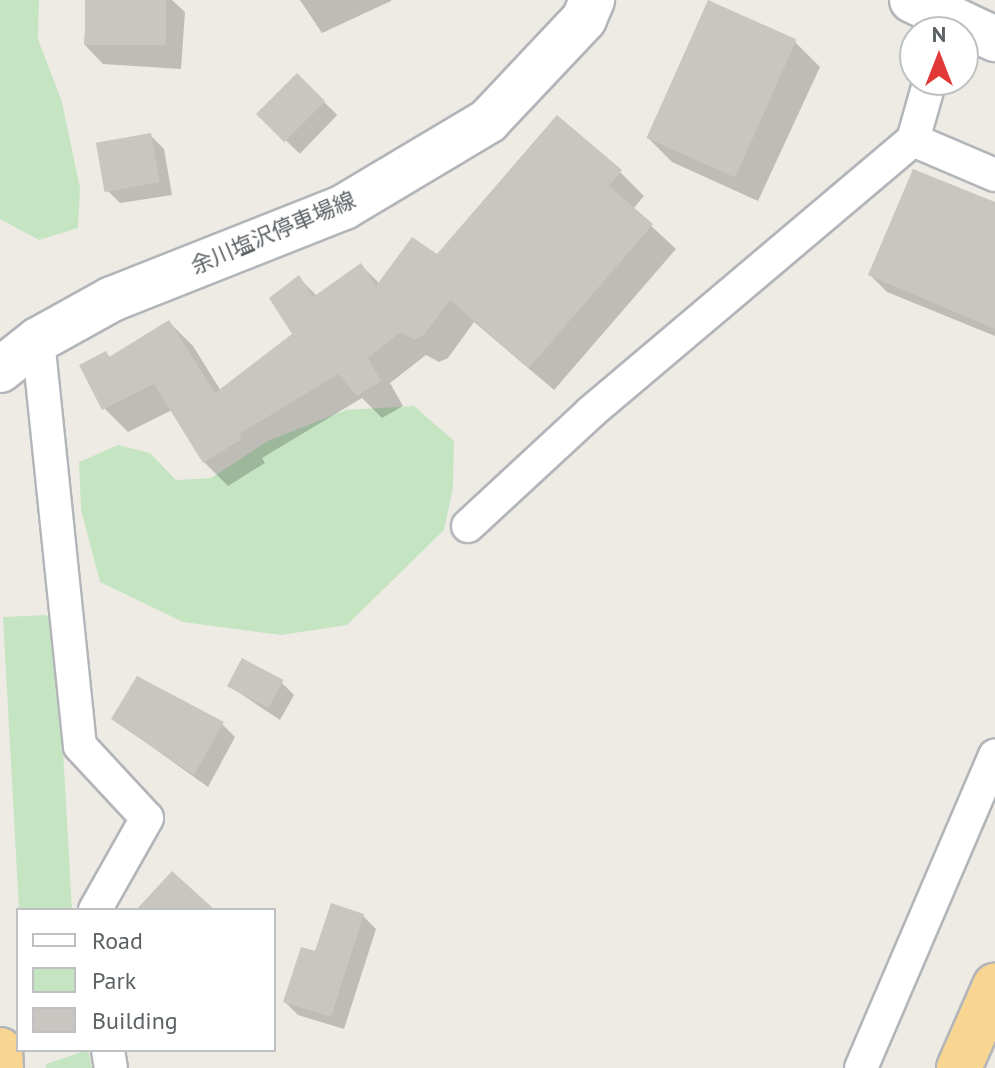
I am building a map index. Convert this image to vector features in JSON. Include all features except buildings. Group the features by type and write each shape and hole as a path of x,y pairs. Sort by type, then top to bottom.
{"highway":[{"path":"959,1068 995,986"},
{"path":"0,1050 1,1068"}],"main road":[{"name":"余川塩沢停車場線","path":"0,370 38,340 112,299 344,207 488,121 584,19 592,0"},
{"path":"912,0 995,39"}],"street":[{"path":"468,526 591,412 913,140 925,96"},
{"path":"913,140 995,175"},
{"path":"38,340 80,746 147,818 96,908"},
{"path":"861,1068 995,756"}],"green space":[{"path":"0,0 39,0 38,39 62,102 80,188 78,228 39,240 0,219"},
{"path":"414,406 454,441 453,488 444,530 347,625 281,635 183,622 100,582 81,510 79,462 118,445 150,453 176,480 211,478 268,441 346,410"},
{"path":"46,615 56,624 72,908 19,908 3,617"},
{"path":"88,1052 92,1068 46,1068 46,1064"}]}
